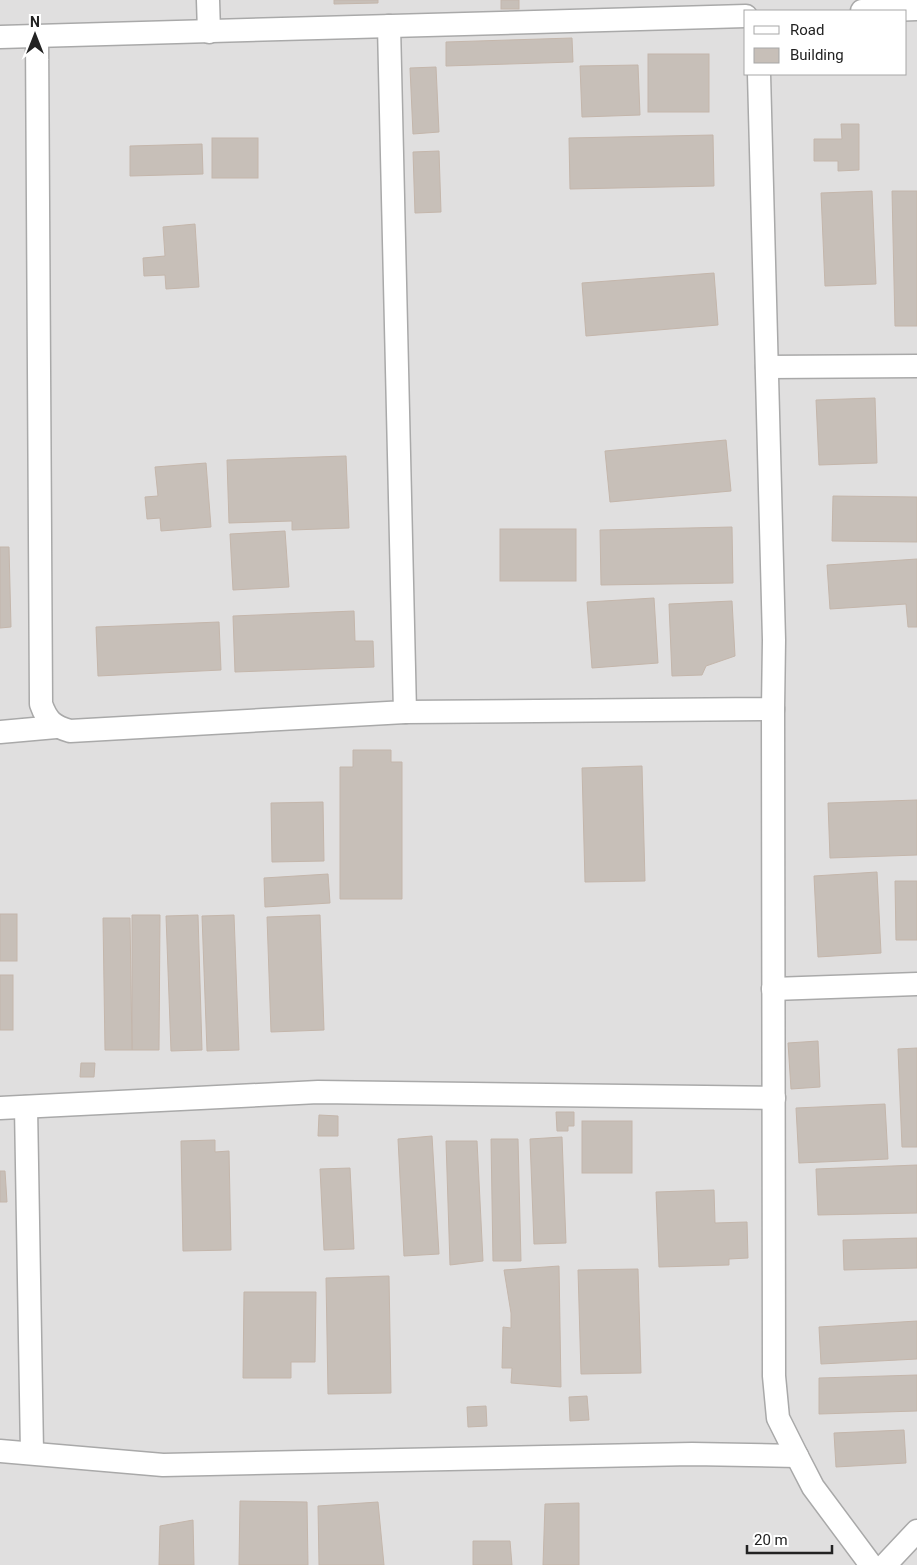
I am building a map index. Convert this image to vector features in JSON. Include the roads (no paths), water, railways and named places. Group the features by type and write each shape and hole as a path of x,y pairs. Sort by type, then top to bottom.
{"street":[{"path":"208,0 209,32"},
{"path":"890,10 917,9"},
{"path":"0,37 744,16"},
{"path":"389,26 405,712"},
{"path":"37,36 41,704 46,718 56,727"},
{"path":"760,75 773,708 774,1376 778,1418 797,1456 813,1487 871,1565"},
{"path":"767,367 917,366"},
{"path":"0,732 56,727 70,731 405,712 773,708"},
{"path":"773,989 917,984"},
{"path":"0,1108 318,1092 774,1098"},
{"path":"26,1107 32,1452"},
{"path":"0,1451 32,1452 163,1465 692,1454 797,1456"},
{"path":"885,1565 917,1530"}]}
